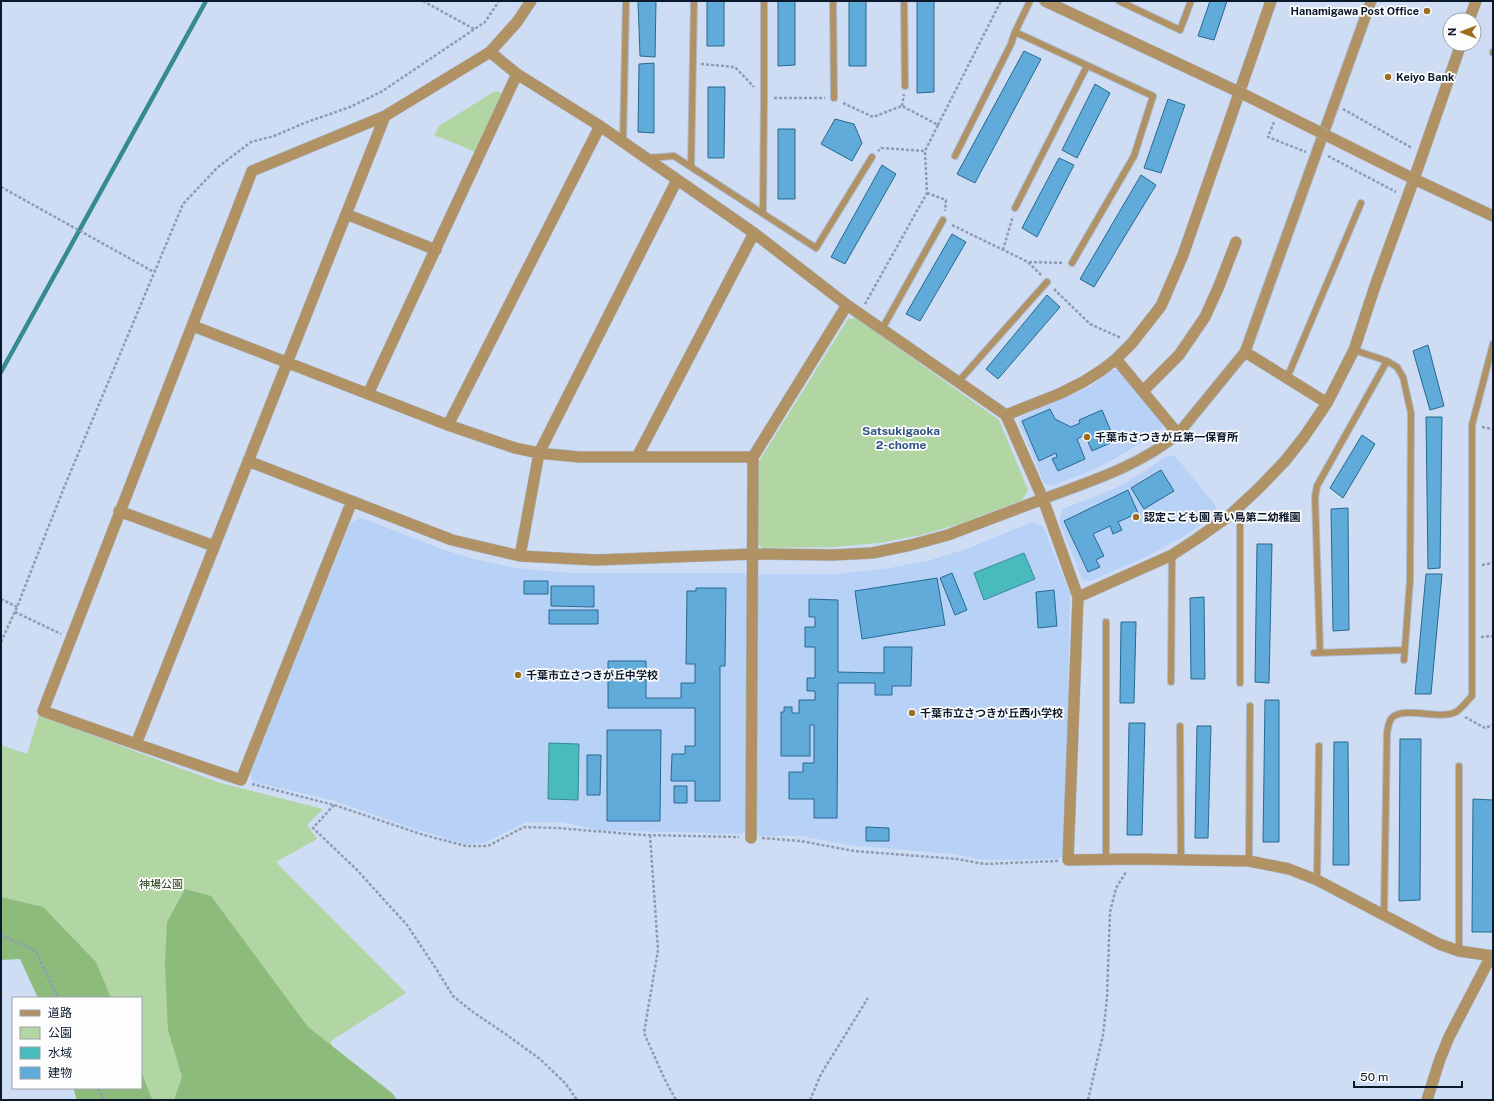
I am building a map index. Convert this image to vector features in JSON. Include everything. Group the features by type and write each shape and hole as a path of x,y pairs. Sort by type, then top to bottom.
{"street":[{"path":"352,501 241,780 43,711 252,171 385,116 490,52 517,22 531,1"},
{"path":"1045,1 1239,92 1414,179 1493,216"},
{"path":"1006,415 1083,382 1116,359 1132,343 1161,306 1183,255 1271,1"},
{"path":"248,461 452,540 520,556 596,560 753,554 833,555 880,551 911,545 948,535 1113,474 1168,443 1178,434 1245,352 1371,1"},
{"path":"1472,12 1476,1"},
{"path":"490,52 517,74 600,126 754,233 847,305 1006,415 1043,499 1078,597 1068,860 1181,859 1249,861 1289,869 1317,880 1439,944 1459,951 1492,956 1449,1037 1427,1100"},
{"path":"1078,597 1172,555 1229,516 1285,461 1327,404 1354,350 1375,286 1458,52"},
{"path":"368,394 517,74"},
{"path":"136,744 385,116"},
{"path":"448,425 600,126"},
{"path":"520,556 539,453 677,180"},
{"path":"346,214 436,250"},
{"path":"637,457 754,233"},
{"path":"1143,391 1179,355 1205,317 1236,242"},
{"path":"751,838 753,457 847,305"},
{"path":"193,326 448,425 491,440 539,453 579,457 753,457"},
{"path":"1245,352 1327,404"},
{"path":"1116,359 1178,434"},
{"path":"120,511 214,546"}],"lane":[{"path":"623,142 626,1"},
{"path":"691,167 694,1"},
{"path":"763,213 764,1"},
{"path":"833,1 834,98"},
{"path":"904,1 905,86"},
{"path":"955,156 1011,44 1030,1"},
{"path":"1119,1 1180,30 1191,1"},
{"path":"1015,32 1153,96 1134,156 1072,263"},
{"path":"1015,208 1087,66"},
{"path":"646,158 674,156 816,248 872,157"},
{"path":"1287,378 1361,203"},
{"path":"882,329 944,220"},
{"path":"958,382 1047,282"},
{"path":"1384,914 1386,733 1389,724 1393,716 1403,713 1446,714 1456,712 1472,696 1472,424 1493,344"},
{"path":"1354,350 1388,361 1397,367 1403,377 1411,413 1410,580 1404,660"},
{"path":"1388,361 1320,478 1317,486 1315,497 1317,652 1404,650"},
{"path":"1240,506 1240,683"},
{"path":"1171,682 1172,555"},
{"path":"1106,622 1106,860"},
{"path":"1249,861 1250,706"},
{"path":"1180,726 1181,859"},
{"path":"1317,880 1319,746"},
{"path":"1459,766 1459,951"}],"path":[{"path":"423,1 474,29"},
{"path":"938,125 1001,1"},
{"path":"1334,104 1423,154"},
{"path":"1278,112 1268,137 1316,153 1407,197"},
{"path":"860,314 927,193 925,151"},
{"path":"1,187 154,272"},
{"path":"927,193 946,200 944,220 1028,262 1090,324 1132,343"},
{"path":"1004,250 1015,208"},
{"path":"1028,262 1072,263"},
{"path":"1,599 17,607"},
{"path":"15,612 55,632"},
{"path":"1456,712 1485,728 1493,725"},
{"path":"241,780 279,792 334,805 424,835 466,846 488,846 524,828 557,828 650,835 801,841 854,851 957,859 984,864 1068,860"},
{"path":"334,805 313,828 357,870 407,925 453,996 473,1012 540,1059 566,1084 577,1100"},
{"path":"650,835 658,950 644,1033 666,1082 676,1100"},
{"path":"1088,1100 1103,1035 1107,998 1110,912 1116,888 1136,859"},
{"path":"1,935 36,951 58,997"},
{"path":"810,1100 821,1074 868,998"},
{"path":"98,1089 104,1100"}],"shaded area":[{"name":"千葉市さつきが丘第一保育所","path":"1112,370 1121,370 1162,420 1162,428 1109,462 1051,486 1044,483 1019,423 1021,417 1091,386"},
{"name":"認定こども園 青い鳥第二幼稚園","path":"1166,456 1175,456 1216,506 1216,514 1184,536 1146,557 1090,581 1082,579 1059,520 1063,509 1116,488 1145,471"},
{"name":"千葉市立さつきが丘中学校","path":"362,518 444,550 474,559 516,568 570,573 743,573 747,576 746,830 742,834 598,830 561,822 526,822 484,843 465,844 409,827 332,800 253,782 250,774 351,522"},
{"name":"千葉市立さつきが丘西小学校","path":"1032,522 1043,526 1070,594 1065,854 1058,859 983,860 953,854 848,845 802,836 760,836 756,833 756,579 761,574 836,574 890,568 931,560 972,547"},
{"path":"185,889 211,896 308,1027 392,1093 397,1100 174,1100 182,1077 168,1030 165,964 167,922"},
{"path":"1,897 43,907 96,962 111,997 38,997 20,959 1,960"},
{"path":"142,1074 151,1097 155,1100 77,1100 73,1089 142,1089"}],"green space":[{"path":"495,91 502,93 476,152 434,135 439,126"},
{"path":"856,318 999,420 1028,490 1022,500 960,524 917,536 879,543 836,547 762,548 757,543 759,461 848,319"},
{"name":"神場公園","path":"39,715 217,782 323,809 307,825 317,839 276,862 406,993 331,1041 339,1094 355,1100 121,1100 139,1089 142,1089 142,997 94,997 1,923 1,745 27,754"}],"water":[{"path":"1024,553 1035,579 984,600 974,573"},
{"path":"549,743 579,744 578,800 548,799"}],"building":[{"path":"638,1 656,1 655,57 640,56"},
{"path":"707,1 724,1 724,46 707,46"},
{"path":"778,1 795,1 795,65 778,66"},
{"path":"849,1 866,1 866,66 849,66"},
{"path":"917,1 934,1 934,92 917,93"},
{"path":"1210,1 1227,1 1214,40 1198,36"},
{"path":"1024,51 1041,59 975,183 957,174"},
{"path":"654,63 654,133 638,132 639,64"},
{"path":"1095,84 1110,93 1077,158 1062,150"},
{"path":"708,87 725,87 724,158 708,158"},
{"path":"1168,99 1185,105 1161,173 1144,168"},
{"path":"835,119 854,124 862,143 852,161 821,144"},
{"path":"778,129 795,129 795,199 778,199"},
{"path":"1059,158 1074,165 1037,237 1022,228"},
{"path":"882,165 896,174 845,264 831,257"},
{"path":"1141,175 1156,185 1094,287 1080,279"},
{"path":"952,234 966,242 920,321 906,314"},
{"path":"1047,295 1060,307 998,379 986,369"},
{"path":"1428,345 1444,406 1430,410 1413,351"},
{"path":"1050,409 1055,419 1071,427 1080,423 1079,420 1102,410 1115,441 1092,451 1085,435 1077,439 1085,459 1058,471 1052,459 1057,457 1056,453 1039,461 1022,421"},
{"path":"1426,417 1442,417 1440,568 1428,569"},
{"path":"1362,435 1375,444 1343,498 1330,488"},
{"path":"1161,470 1174,491 1144,509 1131,488"},
{"path":"1128,490 1138,513 1118,522 1122,530 1113,534 1110,526 1093,534 1104,556 1096,560 1100,567 1088,572 1064,521"},
{"path":"1348,508 1349,630 1333,631 1331,509"},
{"path":"1257,544 1272,544 1269,683 1255,682"},
{"path":"952,573 967,610 955,615 940,578"},
{"path":"1426,574 1442,574 1431,694 1415,694"},
{"path":"937,578 945,625 862,639 855,591"},
{"path":"524,581 548,581 548,594 524,594"},
{"path":"551,586 594,586 594,607 551,606"},
{"path":"696,588 726,588 725,666 720,666 720,801 695,801 695,781 671,781 672,754 685,754 685,746 695,746 695,708 608,708 608,661 646,661 646,698 681,698 681,683 695,683 695,664 686,664 687,591 696,591"},
{"path":"1054,590 1057,626 1038,628 1036,592"},
{"path":"1204,597 1205,679 1191,679 1190,598"},
{"path":"809,599 838,600 838,672 884,673 884,647 912,647 911,686 892,686 892,695 875,695 875,683 838,683 837,818 814,818 814,799 789,799 789,772 803,772 803,763 814,763 814,725 810,725 810,756 781,756 781,712 784,712 784,707 792,707 792,713 799,713 799,700 815,700 815,691 807,691 807,678 815,678 815,647 805,647 805,627 815,627 815,617 809,617"},
{"path":"549,610 598,610 598,624 549,624"},
{"path":"1121,622 1136,622 1134,703 1120,703"},
{"path":"1265,700 1279,700 1279,842 1263,842"},
{"path":"1129,723 1145,723 1142,835 1127,835"},
{"path":"1197,726 1211,726 1208,838 1195,838"},
{"path":"607,730 661,730 660,821 607,821"},
{"path":"1400,739 1421,739 1420,900 1399,901"},
{"path":"1334,742 1348,742 1349,865 1333,865"},
{"path":"587,755 601,755 600,795 587,795"},
{"path":"674,786 687,786 687,803 674,803"},
{"path":"1473,799 1493,800 1493,932 1472,932"},
{"path":"866,827 889,828 889,841 866,841"}],"waterway":[{"path":"1,372 206,1"}],"place":[{"name":"Hanamigawa Post Office","path":"1427,11"},
{"name":"Keiyo Bank","path":"1388,77"},
{"name":"千葉市さつきが丘第一保育所","path":"1087,437"},
{"name":"認定こども園 青い鳥第二幼稚園","path":"1136,517"},
{"name":"千葉市立さつきが丘中学校","path":"518,675"},
{"name":"千葉市立さつきが丘西小学校","path":"912,713"}],"district":[{"name":"Satsukigaoka 2-chome","path":"901,438"}]}
